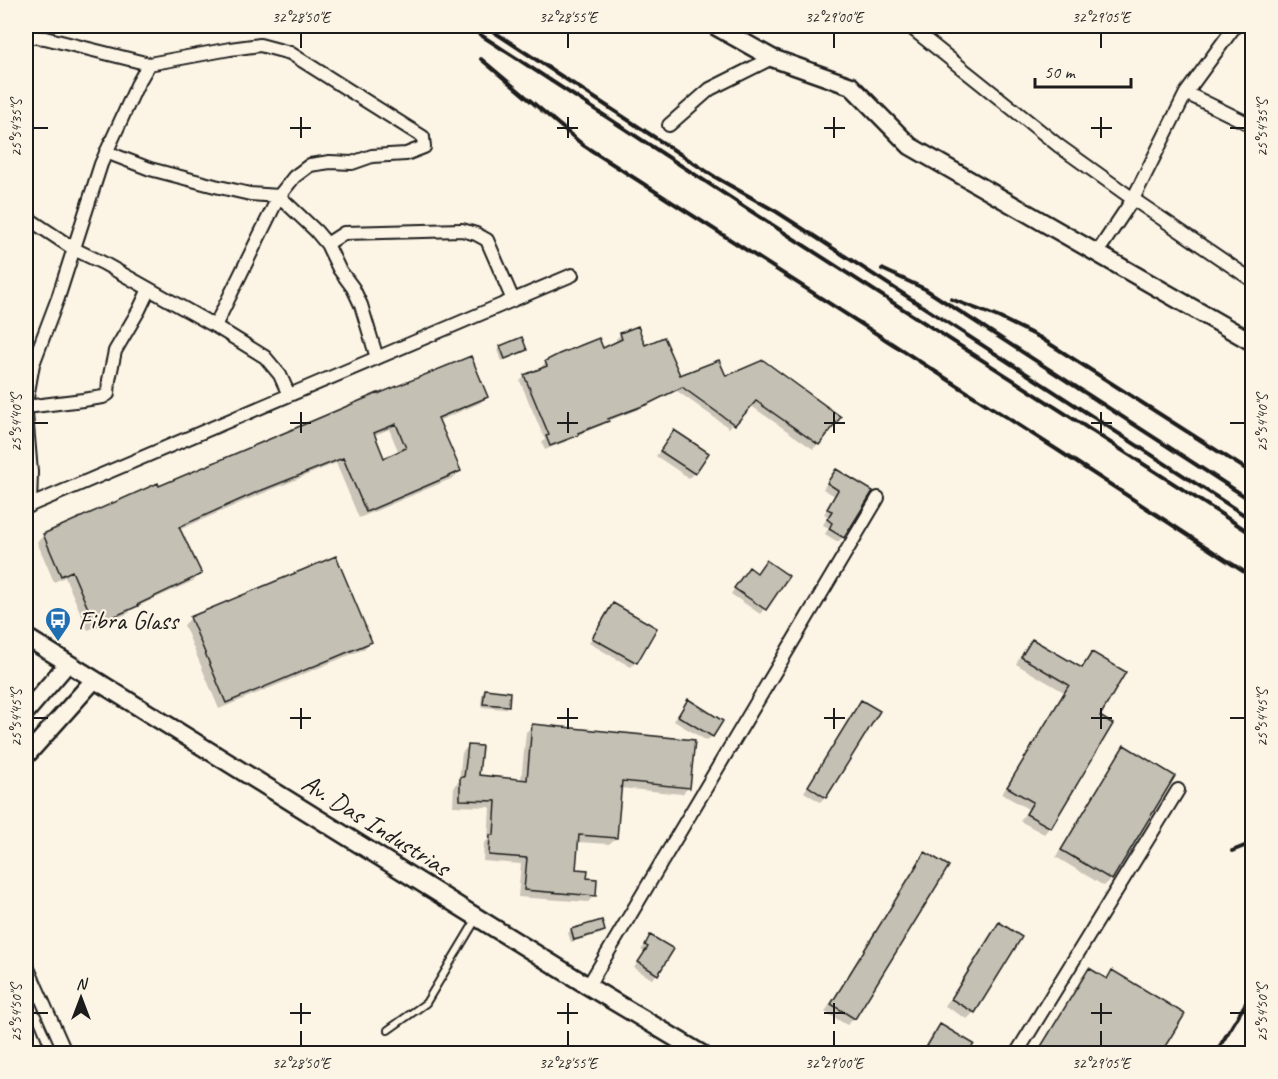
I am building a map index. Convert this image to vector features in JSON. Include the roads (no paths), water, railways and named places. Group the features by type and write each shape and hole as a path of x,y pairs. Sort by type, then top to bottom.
{"street":[{"path":"716,26 772,58 850,86 910,146 1252,342"},
{"path":"909,26 1059,146 1252,280"},
{"path":"1097,253 1133,199 1185,93 1235,26"},
{"path":"26,36 45,38 149,64 260,45 290,53 423,137 423,147 406,154 372,156 352,163 330,162 310,165 294,177 279,196 215,326"},
{"path":"669,125 710,89 772,58"},
{"path":"149,64 101,164 58,298 33,364 26,405 103,397 108,394 116,351 149,289"},
{"path":"1185,93 1245,122 1252,123"},
{"path":"106,152 150,168 215,186 250,194 279,196 327,244 361,305 377,358"},
{"path":"26,217 74,249 215,326 265,357 280,375 289,395"},
{"path":"327,244 344,233 462,230 476,234 487,240 513,300"},
{"path":"26,414 31,472 28,507 572,275"},
{"path":"588,986 878,498"},
{"name":"Av. Das Industrias","path":"26,637 477,918 702,1053"},
{"path":"26,712 68,663"},
{"path":"26,756 94,680"},
{"path":"1016,1053 1178,790"},
{"path":"26,964 66,1053"},
{"path":"26,1020 40,1053"}],"lane":[{"path":"388,1030 426,1003 477,918"}],"railway":[{"path":"467,26 1252,534"},
{"path":"485,26 715,177 777,212 1252,520"},
{"path":"481,59 583,145 1252,577"},
{"path":"882,269 925,289 1252,501"},
{"path":"951,299 998,317 1039,337 1252,473"},
{"path":"1232,851 1252,843"},
{"path":"1215,1054 1252,993"}],"place":[{"name":"Fibra Glass","path":"58,643"}]}
